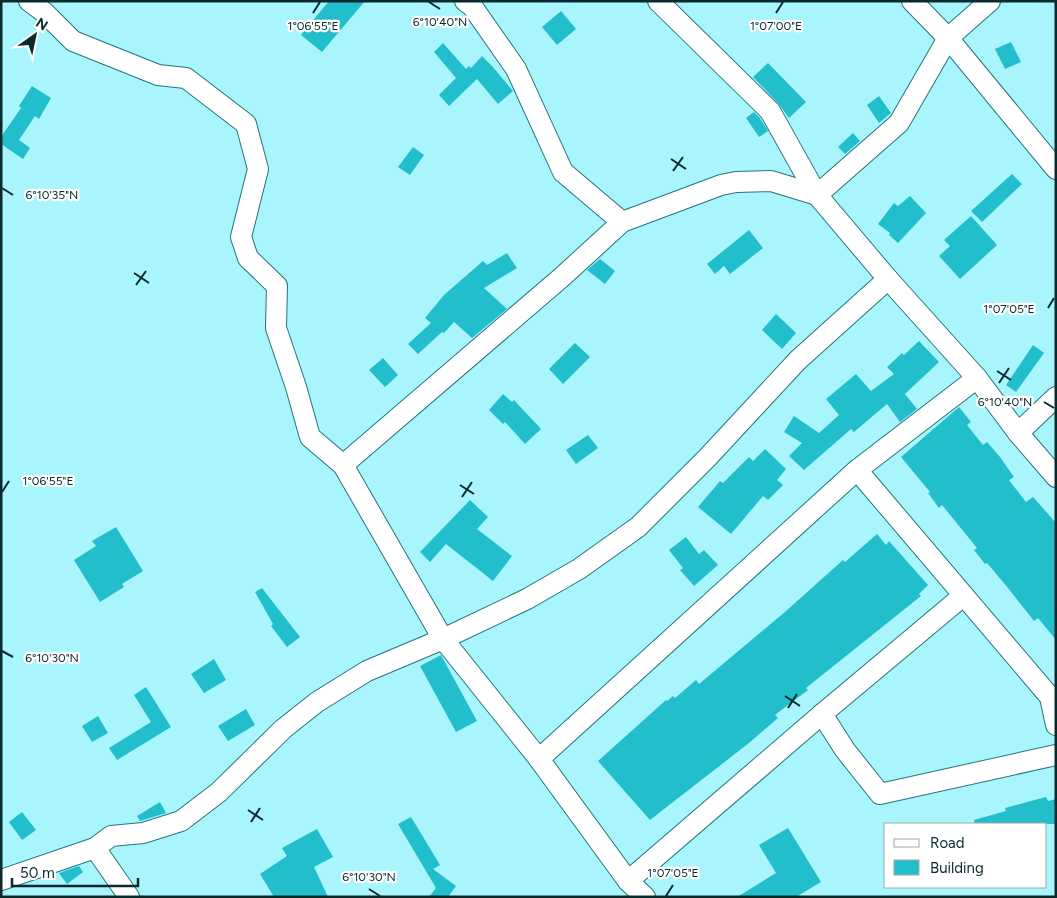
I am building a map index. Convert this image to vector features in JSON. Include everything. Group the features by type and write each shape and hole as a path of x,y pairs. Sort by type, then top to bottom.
{"street":[{"path":"29,1 45,13 73,41 158,75 186,78 246,124 258,169 241,238 248,258 277,286 276,328 296,387 310,437 344,465 443,639 539,759 628,881 644,897"},
{"path":"658,1 770,111 817,195 888,279 977,378 1018,433 1056,477"},
{"path":"912,1 948,38 1056,169"},
{"path":"817,195 899,123 948,38 990,1"},
{"path":"471,3 516,69 563,172 622,222"},
{"path":"344,465 562,277 622,222 721,185 736,182 771,181 817,195"},
{"path":"1,880 95,848 111,836 143,834 181,821 219,792 283,729 317,702 367,671 443,639 527,599 579,569 638,526 714,450 798,360 888,279"},
{"path":"539,759 857,470 977,378"},
{"path":"1018,433 1056,397"},
{"path":"857,470 1050,697 1056,725"},
{"path":"628,881 963,596"},
{"path":"822,714 845,750 880,794 1056,754"},
{"path":"95,848 129,897"}],"building":[{"path":"329,1 365,1 322,52 301,35"},
{"path":"561,11 576,29 557,45 542,27"},
{"path":"1011,42 1021,62 1005,69 995,49"},
{"path":"443,43 466,69 469,66 471,68 482,56 513,91 498,104 477,79 449,106 439,95 456,78 434,52"},
{"path":"768,63 806,102 789,118 778,103 753,77"},
{"path":"32,86 51,98 39,119 35,116 19,140 30,148 23,159 1,144 1,137 21,108 19,106"},
{"path":"879,96 891,113 879,123 867,105"},
{"path":"754,112 768,131 759,137 746,118"},
{"path":"853,133 860,141 845,154 838,147"},
{"path":"413,147 424,155 410,175 398,167"},
{"path":"1012,174 1022,184 982,222 971,211"},
{"path":"910,196 926,213 898,243 889,235 890,233 878,224 894,203 898,206"},
{"path":"971,216 997,245 960,279 939,256 950,246 944,240"},
{"path":"749,230 763,248 730,274 724,266 715,274 707,264"},
{"path":"507,253 517,268 484,288 507,309 472,338 454,322 444,333 442,332 418,354 408,344 431,323 425,318 444,295 483,261 487,265"},
{"path":"600,259 615,271 605,284 587,270"},
{"path":"776,314 796,333 782,349 762,330"},
{"path":"919,341 939,362 905,394 917,409 900,422 887,404 854,432 851,429 804,470 789,456 802,443 784,432 794,416 819,433 839,415 826,399 856,374 871,391 894,374 887,367"},
{"path":"575,343 590,357 563,384 549,369"},
{"path":"1033,345 1044,353 1016,392 1006,385"},
{"path":"383,358 398,375 385,387 369,370"},
{"path":"503,394 512,402 514,400 541,429 525,444 505,422 503,424 489,410"},
{"path":"959,407 971,422 967,425 983,445 987,442 1000,457 1014,477 1009,480 1026,502 1033,497 1056,523 1056,640 1038,618 1034,621 987,563 985,564 974,550 977,548 942,505 939,508 928,493 930,492 901,457"},
{"path":"588,435 598,448 576,464 566,450"},
{"path":"765,449 786,469 777,480 783,485 768,500 763,496 731,534 698,507 720,481 723,483 749,457 753,461"},
{"path":"470,500 488,517 477,529 512,556 493,581 446,544 430,562 420,552"},
{"path":"116,527 143,571 122,584 124,587 100,602 74,560 96,546 92,541"},
{"path":"877,534 886,545 889,541 928,585 919,594 921,596 806,688 808,690 775,715 778,718 749,743 650,820 598,761 666,700 673,696 675,698 696,680 699,684 843,560 845,562"},
{"path":"686,537 699,554 704,550 718,565 694,586 680,570 683,568 669,550"},
{"path":"262,588 300,637 287,647 271,626 273,624 255,592"},
{"path":"441,655 477,721 456,732 420,666"},
{"path":"214,659 226,680 204,693 191,674"},
{"path":"146,687 171,727 117,760 109,748 151,722 134,695"},
{"path":"246,709 255,725 228,741 218,726"},
{"path":"98,716 108,733 92,742 82,726"},
{"path":"1046,797 1048,801 1056,799 1056,824 975,823 974,820 1006,811 1005,808"},
{"path":"160,802 166,813 140,821 137,816"},
{"path":"22,812 36,830 22,840 9,822"},
{"path":"411,817 440,865 433,869 456,886 448,897 429,897 436,888 398,824"},
{"path":"788,828 821,882 796,897 737,897 776,873 759,845"},
{"path":"317,829 333,857 314,867 328,897 274,897 260,874 287,856 282,848"},
{"path":"79,866 83,872 67,884 59,873"}]}
